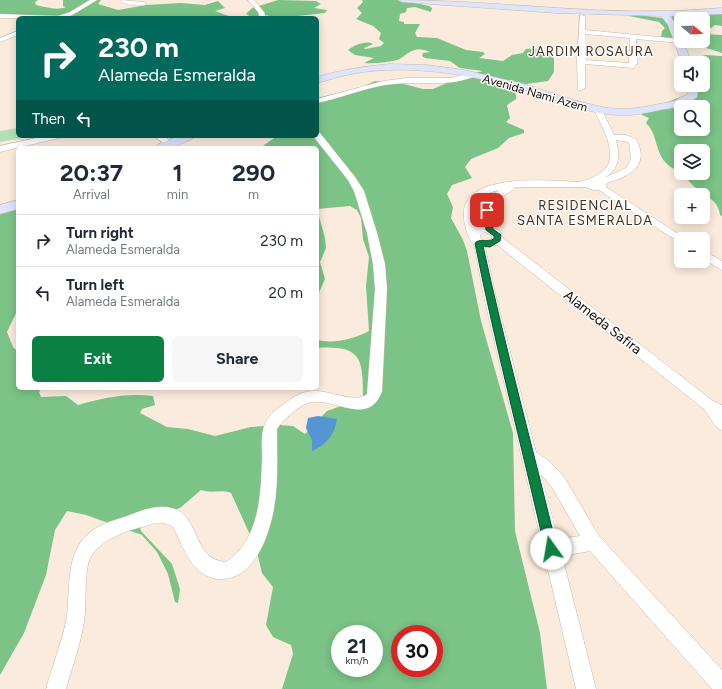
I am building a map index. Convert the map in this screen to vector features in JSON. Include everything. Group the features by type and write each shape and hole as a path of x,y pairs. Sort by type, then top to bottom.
{"street":[{"path":"64,16 94,0"},
{"path":"124,0 125,2 144,4"},
{"path":"251,0 261,12 262,16"},
{"path":"402,0 556,10 664,14 722,11"},
{"path":"664,14 674,29"},
{"path":"0,16 16,17"},
{"path":"581,88 582,16"},
{"path":"582,32 674,40"},
{"path":"0,40 16,34"},
{"path":"581,62 626,66 633,64 632,37"},
{"name":"Avenida Nami Azem","path":"319,79 358,69 406,67 470,75 538,91 598,110 626,112 677,103 688,99 694,95 694,92"},
{"path":"319,100 383,83 407,80 451,80 460,79 470,75"},
{"path":"596,183 611,169 615,158 610,137 598,110"},
{"path":"586,689 476,238 468,221 469,209 476,196 491,188 517,185 596,183 625,173 632,168 636,158 633,141 630,139 610,137"},
{"path":"0,149 47,138"},
{"path":"160,138 166,146 184,138"},
{"path":"56,689 75,622 80,560 102,534 134,521 163,514 172,516 179,521 201,561 214,570 228,571 243,560 258,538 268,497 270,428 273,422 299,400 308,396 324,396 356,404 364,404 371,400 376,391 381,289 379,264 372,233 359,191 352,179 319,138"},
{"path":"596,183 674,234"},
{"path":"494,235 486,215 489,204 499,192 517,185"},
{"path":"0,210 16,205"},
{"path":"476,238 481,229 494,235"},
{"name":"Alameda Safira","path":"494,235 708,404 722,412"},
{"path":"710,258 722,266"},
{"name":"Alameda Safira","path":"708,404 722,424"},
{"path":"530,457 545,467 558,482 594,542 722,685"},
{"path":"551,549 594,542"}],"green space":[{"path":"0,0 38,0 35,2 36,5 58,9 66,7 63,6 63,0 101,0 98,4 118,10 146,5 181,3 205,5 218,1 225,8 215,11 229,16 68,15 16,16 16,17 0,18"},
{"path":"278,0 316,1 321,4 314,8 327,10 325,13 297,16 250,16 246,14 252,8"},
{"path":"362,0 401,0 429,6 432,8 431,12 415,7 407,8 406,12 400,14 399,21 404,22 404,24 420,24 415,33 417,37 437,38 466,50 483,52 485,54 479,58 503,61 512,55 523,53 526,49 534,49 541,50 554,58 554,72 548,81 526,84 510,82 507,84 516,94 516,99 507,105 510,118 506,122 524,130 524,133 509,138 498,148 471,159 465,167 472,178 452,185 447,194 453,207 451,218 467,251 481,321 513,433 515,531 540,633 547,689 282,689 293,654 291,645 273,637 266,625 273,587 262,573 256,548 231,493 201,490 180,508 142,520 139,524 141,531 172,564 180,589 178,603 175,602 168,574 157,552 142,535 86,515 67,511 55,530 46,575 24,633 0,675 0,208 16,203 16,313 7,332 13,347 16,350 16,390 40,390 39,392 41,397 66,396 78,405 115,397 134,395 153,396 155,405 142,409 140,413 167,427 188,429 215,436 251,427 280,425 293,426 305,434 327,411 363,398 362,373 357,357 351,352 343,349 319,348 319,340 344,340 369,331 366,286 369,257 363,239 361,218 357,210 350,206 319,209 319,146 263,146 274,138 319,138 319,98 362,87 375,81 400,83 423,89 433,89 463,76 483,71 460,68 450,61 425,58 422,56 423,53 430,52 421,49 411,51 394,61 364,63 374,58 355,55 348,50 363,43 373,44 364,48 365,49 381,46 384,43 379,39 381,33 373,26 356,19 362,13 357,8 363,2"},
{"path":"717,13 722,13 722,26 715,25 710,28 710,15"},
{"path":"639,15 669,19 674,15 674,40 661,37 662,31 665,28 659,22 629,16"},
{"path":"710,34 722,35 722,53 708,48 710,48"},
{"path":"705,55 722,56 722,216 720,215 715,203 710,199 710,188 696,188 688,180 710,180 710,144 674,144 674,169 665,162 659,152 650,127 646,123 649,118 642,115 642,113 692,92 710,92 710,56 703,56"},
{"path":"16,128 16,138 23,138 0,142 0,131"},
{"path":"319,216 326,248 320,262 325,279 319,292"}],"water":[{"path":"318,416 337,419 336,425 329,439 312,451 312,440 306,428 308,418"}],"district":[{"name":"JARDIM ROSAURA","path":"591,51"},
{"name":"RESIDENCIAL SANTA ESMERALDA","path":"585,212"}],"route":[{"path":"487,210 486,215 489,230 497,235 498,240 490,244 479,243 490,297 530,457 551,549"}]}
